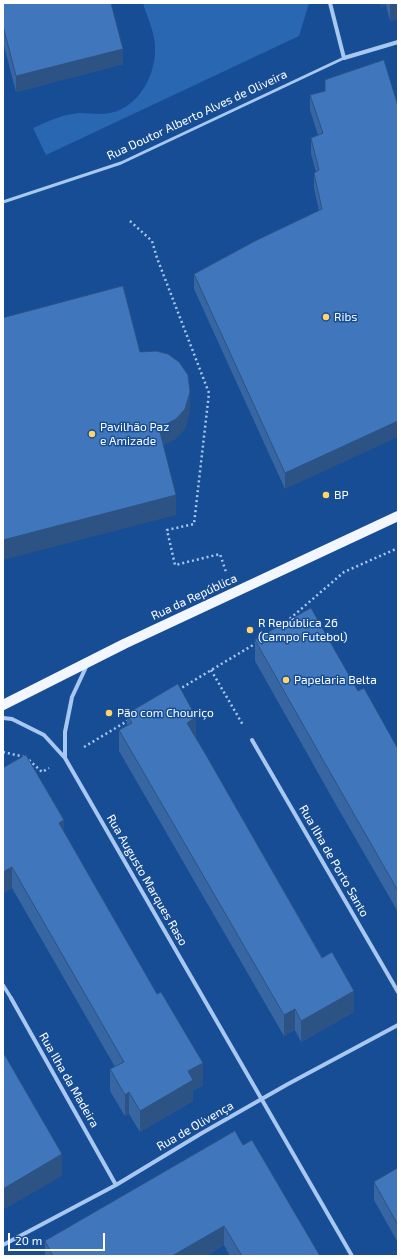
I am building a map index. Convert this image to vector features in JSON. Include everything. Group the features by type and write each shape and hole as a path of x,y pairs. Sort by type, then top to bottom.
{"main road":[{"name":"Rua da República","path":"3,705 124,644 398,516"}],"street":[{"path":"330,3 344,58"},
{"name":"Rua Doutor Alberto Alves de Oliveira","path":"344,58 398,42"},
{"path":"65,758 65,732 72,697 88,662"},
{"path":"3,718 12,719 44,735 65,758"},
{"name":"Rua Ilha de Porto Santo","path":"252,740 398,992"},
{"name":"Rua Augusto Marques Raso","path":"65,758 352,1256"},
{"name":"Rua Ilha da Madeira","path":"3,985 116,1184"},
{"name":"Rua de Olivença","path":"3,1245 116,1184 262,1099 398,1025"}],"lane":[{"name":"Rua Doutor Alberto Alves de Oliveira","path":"3,202 121,163 344,58"}],"path":[{"path":"130,221 152,241 208,394 194,524 167,530 175,565 220,554 234,593"},
{"path":"284,624 344,572 398,548"},
{"path":"178,690 258,642"},
{"path":"211,670 252,740"},
{"path":"3,752 25,757 42,772 131,718"}],"shaded area":[{"path":"143,3 309,3 299,36 46,155 33,128 56,118 68,115 80,113 110,113 131,103 140,94 151,73 155,49 153,34"}],"building":[{"path":"3,3 111,3 123,49 16,76 3,26"},
{"path":"384,60 398,106 398,421 285,473 194,274 255,241 322,209 314,173 319,170 311,138 323,133 310,95 325,91 325,80"},
{"name":"Pavilhão Paz e Amizade","path":"123,286 140,352 156,351 168,354 179,362 188,375 190,392 185,409 176,419 159,428 176,495 3,540 3,318"},
{"path":"311,608 358,691 364,688 398,749 398,891 255,640"},
{"path":"178,684 196,717 187,723 322,958 332,952 354,991 301,1021 295,1009 284,1015 119,730 132,723 127,714"},
{"path":"26,755 64,820 59,823 157,994 161,992 203,1063 188,1071 193,1080 140,1111 129,1092 125,1095 110,1069 124,1062 12,867 3,872 3,768"},
{"path":"3,1052 62,1154 3,1189"},
{"path":"235,1131 243,1145 252,1140 320,1256 242,1256 224,1226 172,1256 53,1256 45,1241"},
{"path":"398,1168 398,1225 374,1182"}],"place":[{"name":"Ribs","path":"326,317"},
{"name":"Pavilhão Paz e Amizade","path":"92,434"},
{"name":"BP","path":"326,495"},
{"name":"R República 26 (Campo Futebol)","path":"250,630"},
{"name":"Papelaria Belta","path":"286,680"},
{"name":"Pão com Chouriço","path":"109,713"}]}
